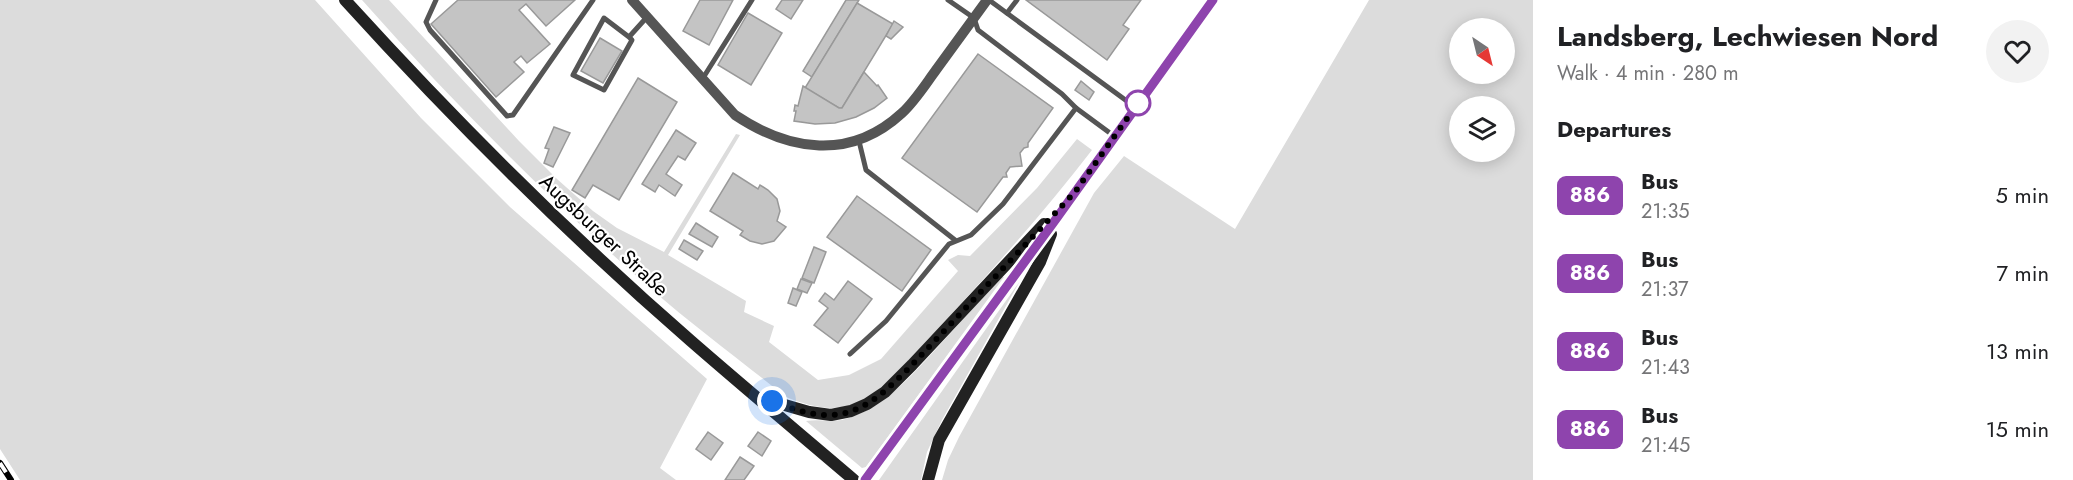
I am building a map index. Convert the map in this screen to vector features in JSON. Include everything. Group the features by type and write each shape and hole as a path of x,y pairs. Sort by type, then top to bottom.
{"main road":[{"name":"Augsburger Straße","path":"345,0 438,100 528,190 690,340 854,480"},
{"path":"865,480 1213,0"},
{"path":"757,396 808,412 831,416 867,404 885,392 912,365 1075,192"},
{"path":"928,480 939,440 1040,262 1056,219"}],"street":[{"path":"632,0 735,115 752,127 787,141 829,146 859,141 902,113 988,0"}],"lane":[{"path":"436,0 426,22 430,30 507,116 513,115 593,0"},
{"path":"702,80 752,0"},
{"path":"948,0 974,18 978,30 1114,136"},
{"path":"988,0 1135,107"},
{"path":"1007,13 1017,0"},
{"path":"629,37 647,17"},
{"path":"604,18 629,37 632,40 604,90 573,75 604,18"},
{"path":"850,354 886,321 949,244 971,235 1003,204 1076,108"},
{"path":"859,141 866,170 956,240"}],"shaded area":[{"path":"0,0 315,0 421,118 510,207 707,379 660,468 676,480 20,480 0,449"},
{"path":"362,0 389,0 557,179 593,211 617,228 664,252 736,134 740,135 668,255 746,301 744,312 774,326 769,342 818,380 849,375 881,359 958,271 948,260 958,255 970,256 1037,188 1077,139 1092,150 1014,245 887,382 867,398 848,406 830,408 812,405 786,397 684,317 613,255 466,113"},
{"path":"1369,0 1533,0 1533,480 942,480 959,437 1094,193 1124,156 1235,229"},
{"path":"1004,277 866,467 862,468 806,421 842,420 858,415 887,397 912,375"},
{"path":"1020,281 942,420 927,452 921,480 879,480"}],"building":[{"path":"458,0 575,0 546,26 526,4 519,10 550,44 527,63 521,56 514,62 524,72 496,97 431,24"},
{"path":"700,0 733,0 709,45 683,31"},
{"path":"782,0 803,0 791,19 776,9"},
{"path":"846,0 859,0 812,77 803,71"},
{"path":"1026,0 1141,0 1123,25 1129,29 1107,60"},
{"path":"857,3 893,24 842,108 839,108 805,88"},
{"path":"748,13 782,33 751,85 718,65"},
{"path":"894,21 903,27 891,39 886,36"},
{"path":"600,38 622,51 603,83 581,71"},
{"path":"978,54 1053,108 1028,143 1028,147 1020,153 1022,166 1010,167 1006,173 1007,177 1003,177 977,212 902,158"},
{"path":"864,72 878,85 887,98 874,108 856,117 835,123 815,124 794,121 795,105 798,106 803,86 842,108"},
{"path":"638,78 677,102 619,200 593,185 585,198 572,190"},
{"path":"1081,81 1094,92 1089,100 1075,90"},
{"path":"554,127 570,133 553,167 544,163 549,149 545,148"},
{"path":"676,130 696,143 685,160 678,156 666,174 682,185 675,196 659,185 655,192 642,184"},
{"path":"733,173 758,189 760,185 777,199 780,211 777,221 786,227 774,241 762,244 750,241 740,235 743,231 710,211"},
{"path":"857,196 931,250 902,291 827,237"},
{"path":"696,223 718,237 712,247 689,234"},
{"path":"684,240 703,251 697,260 679,249"},
{"path":"814,247 826,252 814,283 802,278"},
{"path":"801,279 812,283 807,293 797,289"},
{"path":"848,281 872,299 838,343 814,325 828,308 819,301 825,293 834,300"},
{"path":"793,288 802,292 796,306 788,303"},
{"path":"708,432 723,443 711,460 696,449"},
{"path":"758,432 771,441 762,456 748,446"},
{"path":"740,457 754,466 744,480 725,480"}],"railway":[{"path":"0,463 11,480"}],"bus line":[{"name":"886","path":"865,480 1213,0"}],"route":[{"path":"772,401 831,416 867,404 885,392 1075,192 1138,103"}]}
